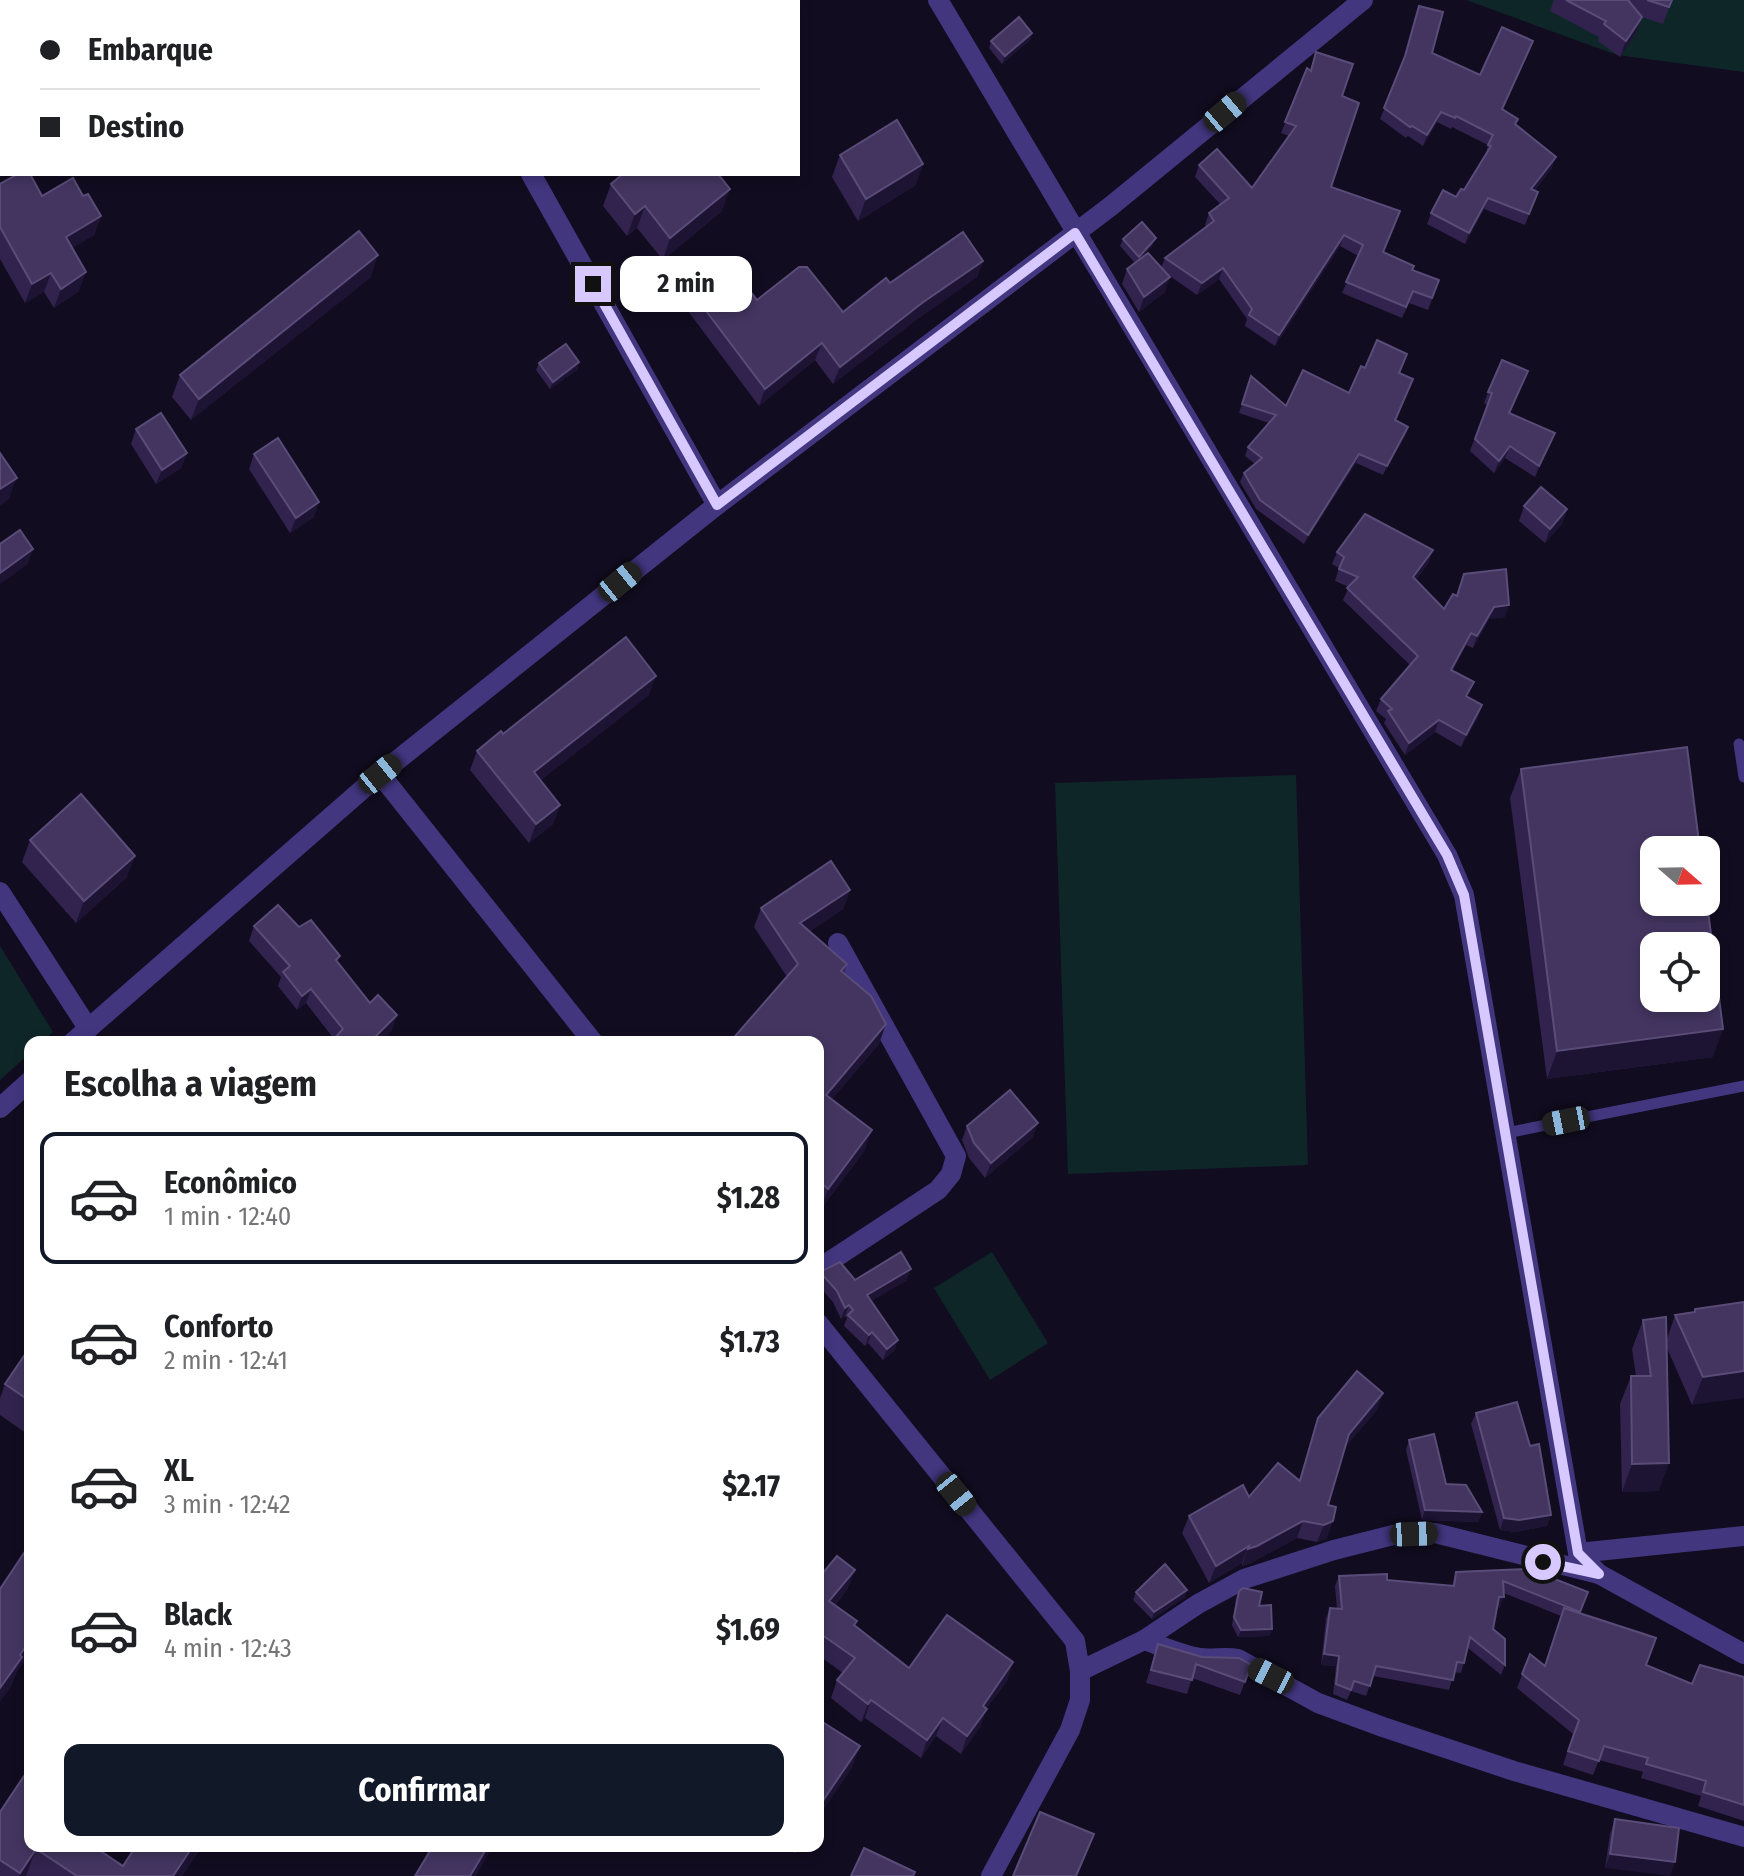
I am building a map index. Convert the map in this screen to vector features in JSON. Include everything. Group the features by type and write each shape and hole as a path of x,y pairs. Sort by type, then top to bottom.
{"street":[{"path":"938,0 1447,855 1464,895 1578,1553 1599,1574"},
{"path":"0,892 80,1035 380,774 717,505 1111,206 1363,0"},
{"path":"532,176 717,505"},
{"path":"380,774 588,1036"},
{"path":"824,1265 938,1190 951,1174 956,1156 838,943"},
{"path":"0,1108 24,1086"},
{"path":"824,1330 1075,1641 1080,1671 1080,1700 1070,1730 991,1876"},
{"path":"1080,1671 1144,1640 1198,1604 1244,1579 1393,1535 1435,1533 1599,1574 1744,1654"},
{"path":"1578,1553 1744,1536"},
{"path":"1144,1640 1196,1658 1225,1656 1238,1659 1318,1703 1383,1727 1514,1771 1744,1837"}],"lane":[{"path":"1739,744 1744,777"},
{"path":"1506,1133 1744,1086"}],"green space":[{"path":"1466,0 1744,0 1744,72 1617,55"},
{"path":"1296,775 1308,1165 1068,1174 1055,783"},
{"path":"0,946 53,1032 49,1036 24,1036 24,1058 0,1080"},
{"path":"992,1252 1048,1343 990,1380 934,1288"}],"building":[{"path":"1566,0 1628,0 1642,17 1626,41 1604,24 1606,21"},
{"path":"1647,0 1672,0 1669,7"},
{"path":"1419,6 1443,12 1432,53 1480,75 1502,27 1533,41 1502,109 1518,119 1515,124 1556,157 1531,189 1538,192 1529,214 1488,198 1469,233 1431,213 1443,190 1456,197 1461,189 1464,190 1491,146 1488,145 1493,135 1456,116 1441,112 1427,135 1384,108 1405,56"},
{"path":"1019,17 1032,33 1005,56 991,41"},
{"path":"1316,52 1353,64 1342,96 1359,103 1331,187 1400,211 1383,252 1414,266 1412,270 1439,280 1432,298 1413,291 1406,307 1346,282 1363,245 1344,235 1279,335 1249,315 1252,309 1223,268 1202,283 1165,258 1214,221 1209,213 1229,198 1199,165 1217,149 1252,188 1296,126 1285,122 1307,68 1311,71"},
{"path":"897,120 923,164 866,199 840,155"},
{"path":"14,176 31,176 42,196 73,178 83,196 88,194 101,216 66,237 86,272 61,289 51,273 32,284 0,227 0,184"},
{"path":"621,176 720,176 730,189 670,238 645,206 635,214 611,184"},
{"path":"1142,222 1156,238 1139,257 1123,239"},
{"path":"359,231 378,255 199,399 180,375"},
{"path":"963,232 983,261 922,303 840,367 822,343 765,389 688,287 725,258 757,300 799,267 807,267 843,312 886,278 890,283"},
{"path":"1148,253 1170,277 1144,297 1127,269"},
{"path":"1377,340 1407,354 1399,373 1413,379 1395,420 1408,427 1387,466 1359,454 1308,535 1260,500 1244,473 1262,458 1248,447 1276,415 1242,404 1251,376 1286,406 1303,370 1349,393 1361,366 1365,368"},
{"path":"566,344 579,362 553,382 539,363"},
{"path":"1502,360 1528,371 1509,413 1555,433 1539,466 1510,446 1499,461 1475,439 1492,393 1488,392"},
{"path":"161,413 187,453 162,470 136,429"},
{"path":"278,438 319,502 296,518 254,454"},
{"path":"0,453 17,478 0,489"},
{"path":"1541,487 1567,509 1550,529 1524,506"},
{"path":"1365,514 1433,550 1413,577 1444,609 1453,594 1457,596 1464,574 1506,569 1509,605 1494,607 1477,636 1471,633 1451,670 1474,682 1466,696 1482,705 1466,735 1439,720 1409,743 1388,711 1392,709 1381,699 1418,656 1347,588 1358,577 1339,569 1344,557 1337,552"},
{"path":"20,530 33,549 0,573 0,544"},
{"path":"626,637 656,676 534,772 560,805 536,824 477,751"},
{"path":"1687,747 1698,836 1640,836 1640,916 1709,916 1711,932 1640,932 1640,1012 1720,1012 1720,1005 1723,1029 1557,1051 1521,769"},
{"path":"81,794 135,856 84,901 30,840"},
{"path":"831,861 850,890 800,923 847,964 841,971 871,996 886,1024 826,1095 872,1130 828,1189 824,1185 824,1036 735,1036 798,964 761,908"},
{"path":"278,905 299,927 311,920 340,956 336,960 370,1003 378,995 397,1015 376,1036 337,1036 343,1029 311,989 302,996 283,972 290,966 254,926"},
{"path":"1010,1090 1038,1123 991,1163 974,1143 967,1126"},
{"path":"901,1252 911,1269 867,1295 898,1340 887,1349 872,1332 869,1335 848,1315 853,1310 849,1305 845,1308 837,1291 824,1276 824,1270 840,1262 855,1280"},
{"path":"1744,1302 1744,1371 1703,1377 1675,1315"},
{"path":"1666,1317 1669,1463 1632,1464 1631,1376 1651,1376 1643,1320"},
{"path":"24,1356 24,1397 5,1384"},
{"path":"1357,1371 1383,1393 1349,1434 1328,1505 1336,1507 1333,1521 1324,1525 1303,1521 1257,1546 1248,1549 1249,1546 1216,1566 1189,1516 1243,1485 1249,1497 1278,1463 1300,1481 1318,1418"},
{"path":"1517,1402 1530,1446 1539,1444 1551,1515 1519,1520 1504,1518 1476,1413"},
{"path":"1434,1434 1446,1484 1466,1485 1482,1512 1425,1510 1409,1440"},
{"path":"24,1553 24,1649 20,1655 22,1657 0,1688 0,1589"},
{"path":"837,1556 855,1570 829,1601 857,1621 854,1625 909,1668 947,1615 1013,1662 983,1706 987,1709 967,1736 943,1718 927,1740 871,1700 868,1704 837,1680 855,1658 824,1636 824,1572"},
{"path":"1165,1564 1187,1590 1154,1612 1136,1592"},
{"path":"1529,1569 1588,1592 1580,1612 1503,1581 1504,1597 1499,1597 1493,1629 1505,1639 1505,1665 1470,1637 1464,1663 1457,1662 1453,1680 1376,1666 1370,1686 1354,1681 1351,1690 1336,1684 1339,1656 1324,1654 1330,1608 1342,1609 1339,1576 1387,1574 1387,1580 1454,1586 1456,1572"},
{"path":"1243,1588 1262,1592 1259,1606 1271,1605 1272,1629 1241,1630 1234,1617 1239,1591"},
{"path":"1564,1608 1656,1638 1646,1665 1692,1684 1700,1665 1744,1677 1744,1805 1703,1792 1706,1781 1646,1764 1648,1758 1604,1746 1599,1761 1568,1751 1579,1720 1522,1674 1530,1654 1545,1666"},
{"path":"1158,1644 1202,1657 1239,1658 1251,1665 1245,1682 1196,1664 1192,1680 1151,1670"},
{"path":"824,1723 860,1746 824,1799"},
{"path":"24,1776 24,1852 34,1852 20,1873 0,1860 0,1812"},
{"path":"1040,1812 1094,1834 1076,1876 1013,1876"},
{"path":"1615,1819 1679,1828 1675,1862 1610,1854"},
{"path":"864,1848 915,1872 913,1876 851,1876"},
{"path":"41,1852 102,1852 123,1866 132,1852 189,1852 173,1876 77,1876"},
{"path":"429,1852 484,1852 470,1876 415,1876"}],"route":[{"path":"593,284 717,505 1075,233 1447,855 1464,895 1578,1553 1599,1574 1543,1562"}]}
